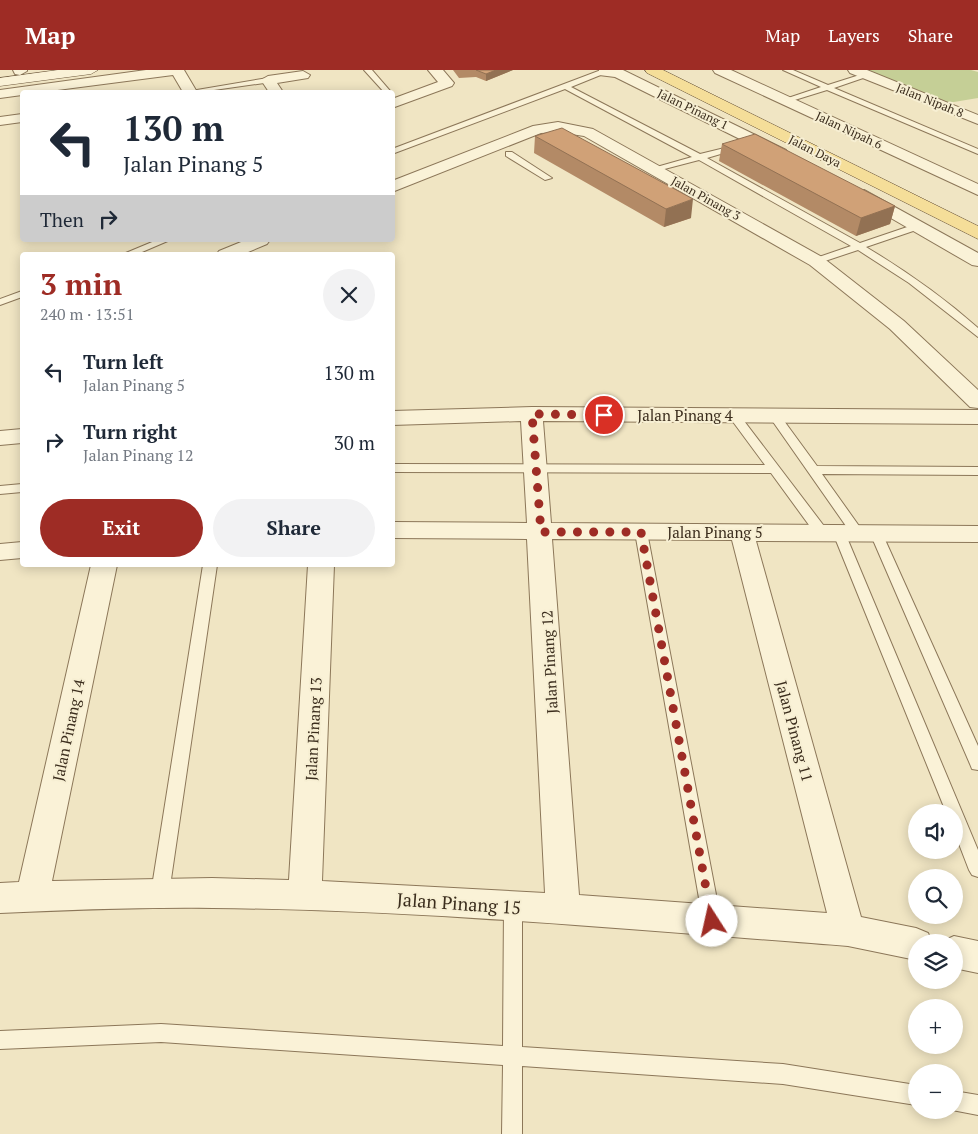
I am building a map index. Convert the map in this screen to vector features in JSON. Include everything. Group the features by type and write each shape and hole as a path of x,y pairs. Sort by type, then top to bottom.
{"main road":[{"path":"0,74 23,70"},
{"path":"0,82 91,70"},
{"name":"Jalan Daya","path":"652,70 978,233"},
{"name":"Jalan Daya","path":"679,70 871,162"},
{"path":"954,203 978,216"}],"street":[{"path":"30,90 177,70 188,90"},
{"path":"395,98 447,83 435,70"},
{"name":"Jalan Nipah 6","path":"720,70 978,190"},
{"name":"Jalan Pinang 1","path":"604,72 618,73 798,162"},
{"name":"Jalan Nipah 8","path":"860,72 978,120"},
{"path":"272,86 301,73 312,87"},
{"path":"0,94 20,91"},
{"path":"952,109 978,103"},
{"path":"0,122 20,118"},
{"name":"Jalan Pinang 3","path":"395,185 529,132 550,127 570,127 588,132 816,261 897,325 978,402"},
{"path":"949,176 978,169"},
{"path":"849,187 978,261"},
{"path":"232,252 256,242"},
{"name":"Jalan Pinang 4","path":"395,418 532,414 978,417"},
{"name":"Jalan Pinang 12","path":"532,414 541,532 563,910"},
{"path":"0,438 20,436"},
{"name":"Jalan Pinang 5","path":"395,530 978,534"},
{"name":"Jalan Pinang 11","path":"742,532 848,930"},
{"path":"0,552 20,550"},
{"name":"Jalan Pinang 14","path":"16,897 103,567"},
{"name":"Jalan Pinang 13","path":"305,894 321,567"},
{"name":"Jalan Pinang 15","path":"16,897 160,893 305,894 848,930 908,942"},
{"path":"963,954 978,957"}],"lane":[{"path":"368,70 385,90"},
{"path":"787,70 978,152"},
{"name":"Jalan Pinang 1","path":"395,151 604,72"},
{"path":"788,101 827,88 860,72"},
{"path":"217,90 272,86"},
{"path":"564,86 700,157 860,246 957,313 978,334"},
{"path":"656,170 756,140"},
{"path":"509,154 548,178"},
{"path":"816,261 919,226"},
{"path":"134,252 160,242"},
{"path":"0,302 20,295"},
{"path":"734,415 775,469 849,533 978,870"},
{"path":"774,416 813,470 978,764"},
{"path":"395,468 775,469"},
{"path":"813,470 978,471"},
{"path":"0,490 20,488"},
{"path":"641,532 712,921"},
{"path":"160,893 210,567"},
{"path":"512,1134 513,907"},
{"path":"0,1040 161,1033 782,1074 908,1094"},
{"path":"963,1102 978,1104"}],"green space":[{"path":"862,70 971,70 978,72 978,98 948,103"}],"building":[{"path":"476,70 496,70 486,74"},
{"path":"562,128 693,199 666,209 535,136"},
{"path":"755,134 895,206 861,218 722,144"}],"route":[{"path":"604,415 532,414 541,532 641,532 712,921"}]}
